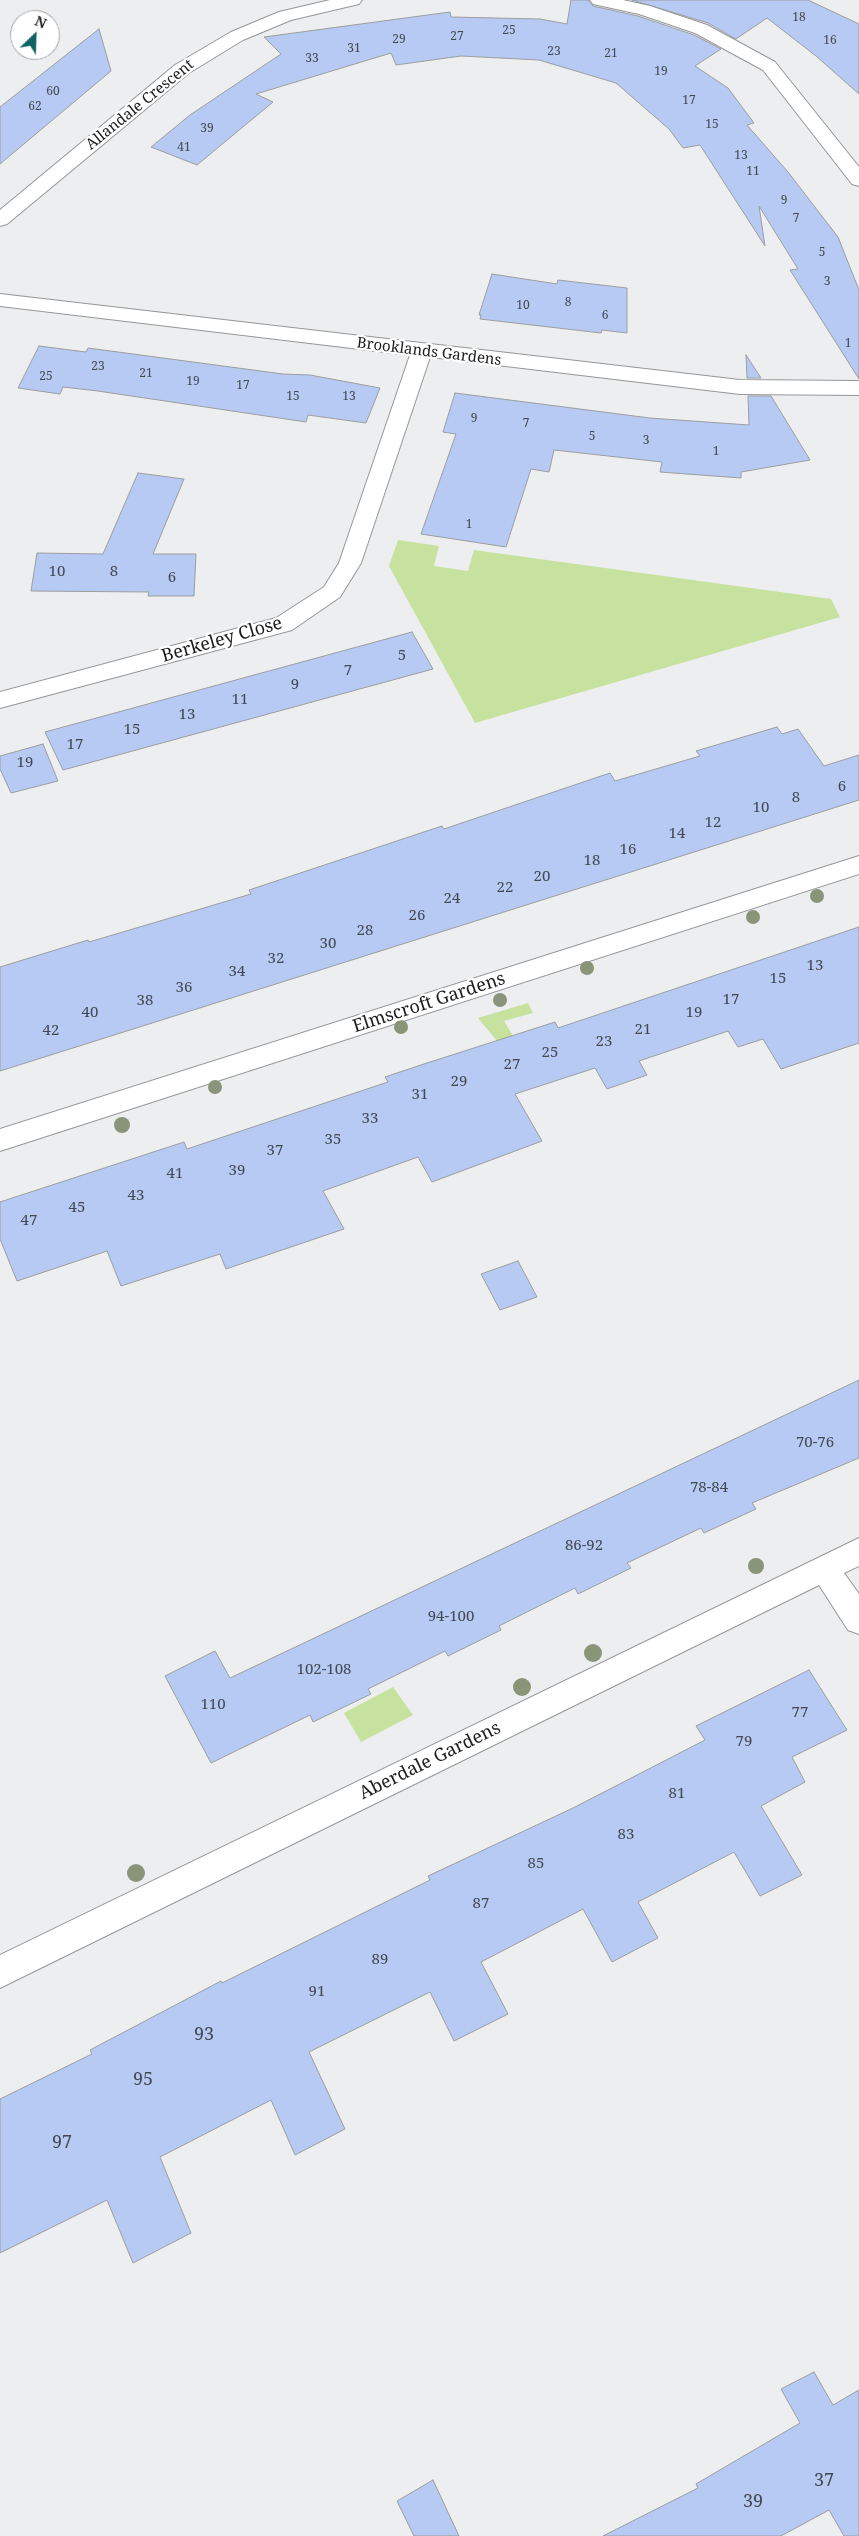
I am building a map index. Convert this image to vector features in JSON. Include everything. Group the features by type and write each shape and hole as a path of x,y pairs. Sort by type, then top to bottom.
{"street":[{"name":"Allandale Crescent","path":"0,220 182,69 237,36 285,16 353,0"},
{"path":"599,0 644,10 701,30 769,66 859,180"},
{"name":"Brooklands Gardens","path":"0,300 740,387 859,388"},
{"name":"Berkeley Close","path":"0,700 284,624 332,592 350,563 422,351"},
{"name":"Elmscroft Gardens","path":"0,1140 859,865"},
{"name":"Aberdale Gardens","path":"0,1972 859,1550"},
{"path":"824,1568 859,1620"}],"green space":[{"path":"398,540 439,546 434,566 468,571 474,550 831,599 840,617 475,723 389,566"},
{"path":"528,1003 533,1013 504,1021 513,1036 497,1041 478,1018"},
{"path":"393,1687 413,1715 361,1742 344,1713"}],"building":[{"path":"571,0 588,0 593,6 638,16 694,35 721,49 695,66 728,88 754,123 747,125 788,172 838,237 859,290 859,379 790,270 798,269 759,206 765,246 700,145 683,148 669,129 616,83 539,60 461,56 396,65 391,53 256,94 273,102 197,165 151,147 190,115 281,54 264,37 450,12 451,17 540,19 567,24"},
{"path":"632,0 808,0 859,24 859,94 816,56 767,18 736,39 708,23"},
{"path":"99,29 111,71 0,164 0,107"},
{"path":"492,274 557,284 558,280 627,288 627,333 602,330 601,333 480,319 481,315 479,315"},
{"path":"39,346 86,352 88,348 283,374 310,375 380,388 366,423 308,415 306,422 63,387 60,394 18,388"},
{"path":"746,355 761,378 747,378"},
{"path":"455,393 650,418 749,425 748,396 771,396 810,460 741,472 741,478 660,472 662,462 554,450 549,472 531,469 506,547 421,534 456,434 443,432"},
{"path":"138,473 184,479 153,554 196,554 194,596 148,596 149,592 31,591 37,553 103,554"},
{"path":"412,632 433,669 63,770 45,732"},
{"path":"777,727 782,734 798,729 824,766 859,755 859,800 0,1071 0,967 251,894 249,890 442,826 444,829 610,773 615,781 700,756 696,751"},
{"path":"43,744 58,781 11,793 0,769 0,756"},
{"path":"859,927 859,1043 781,1069 763,1039 738,1047 728,1031 639,1061 647,1075 607,1089 595,1068 515,1094 542,1141 432,1182 418,1157 323,1191 344,1229 226,1269 220,1254 121,1286 107,1251 17,1281 0,1239 0,1202 184,1142 187,1149 388,1082 385,1077 427,1063 555,1022 558,1028"},
{"path":"518,1261 537,1297 500,1310 481,1274"},
{"path":"859,1380 859,1458 752,1503 756,1509 704,1533 701,1528 627,1563 631,1568 578,1594 575,1588 499,1626 501,1630 448,1656 445,1651 368,1689 371,1694 313,1722 310,1715 211,1763 165,1676 215,1651 230,1678"},
{"path":"809,1670 847,1730 792,1757 805,1782 761,1806 802,1875 760,1896 734,1852 638,1902 658,1938 612,1962 583,1909 481,1962 508,2014 454,2041 430,1992 309,2052 345,2129 295,2155 271,2100 160,2157 191,2233 133,2263 107,2200 0,2253 0,2099 92,2054 90,2050 221,1981 222,1983 430,1880 428,1876 573,1808 705,1740 696,1726"},
{"path":"814,2372 833,2405 859,2390 859,2536 844,2536 829,2510 781,2536 603,2536 698,2488 696,2484 800,2423 781,2389"},
{"path":"433,2480 459,2536 414,2536 397,2501"}]}
